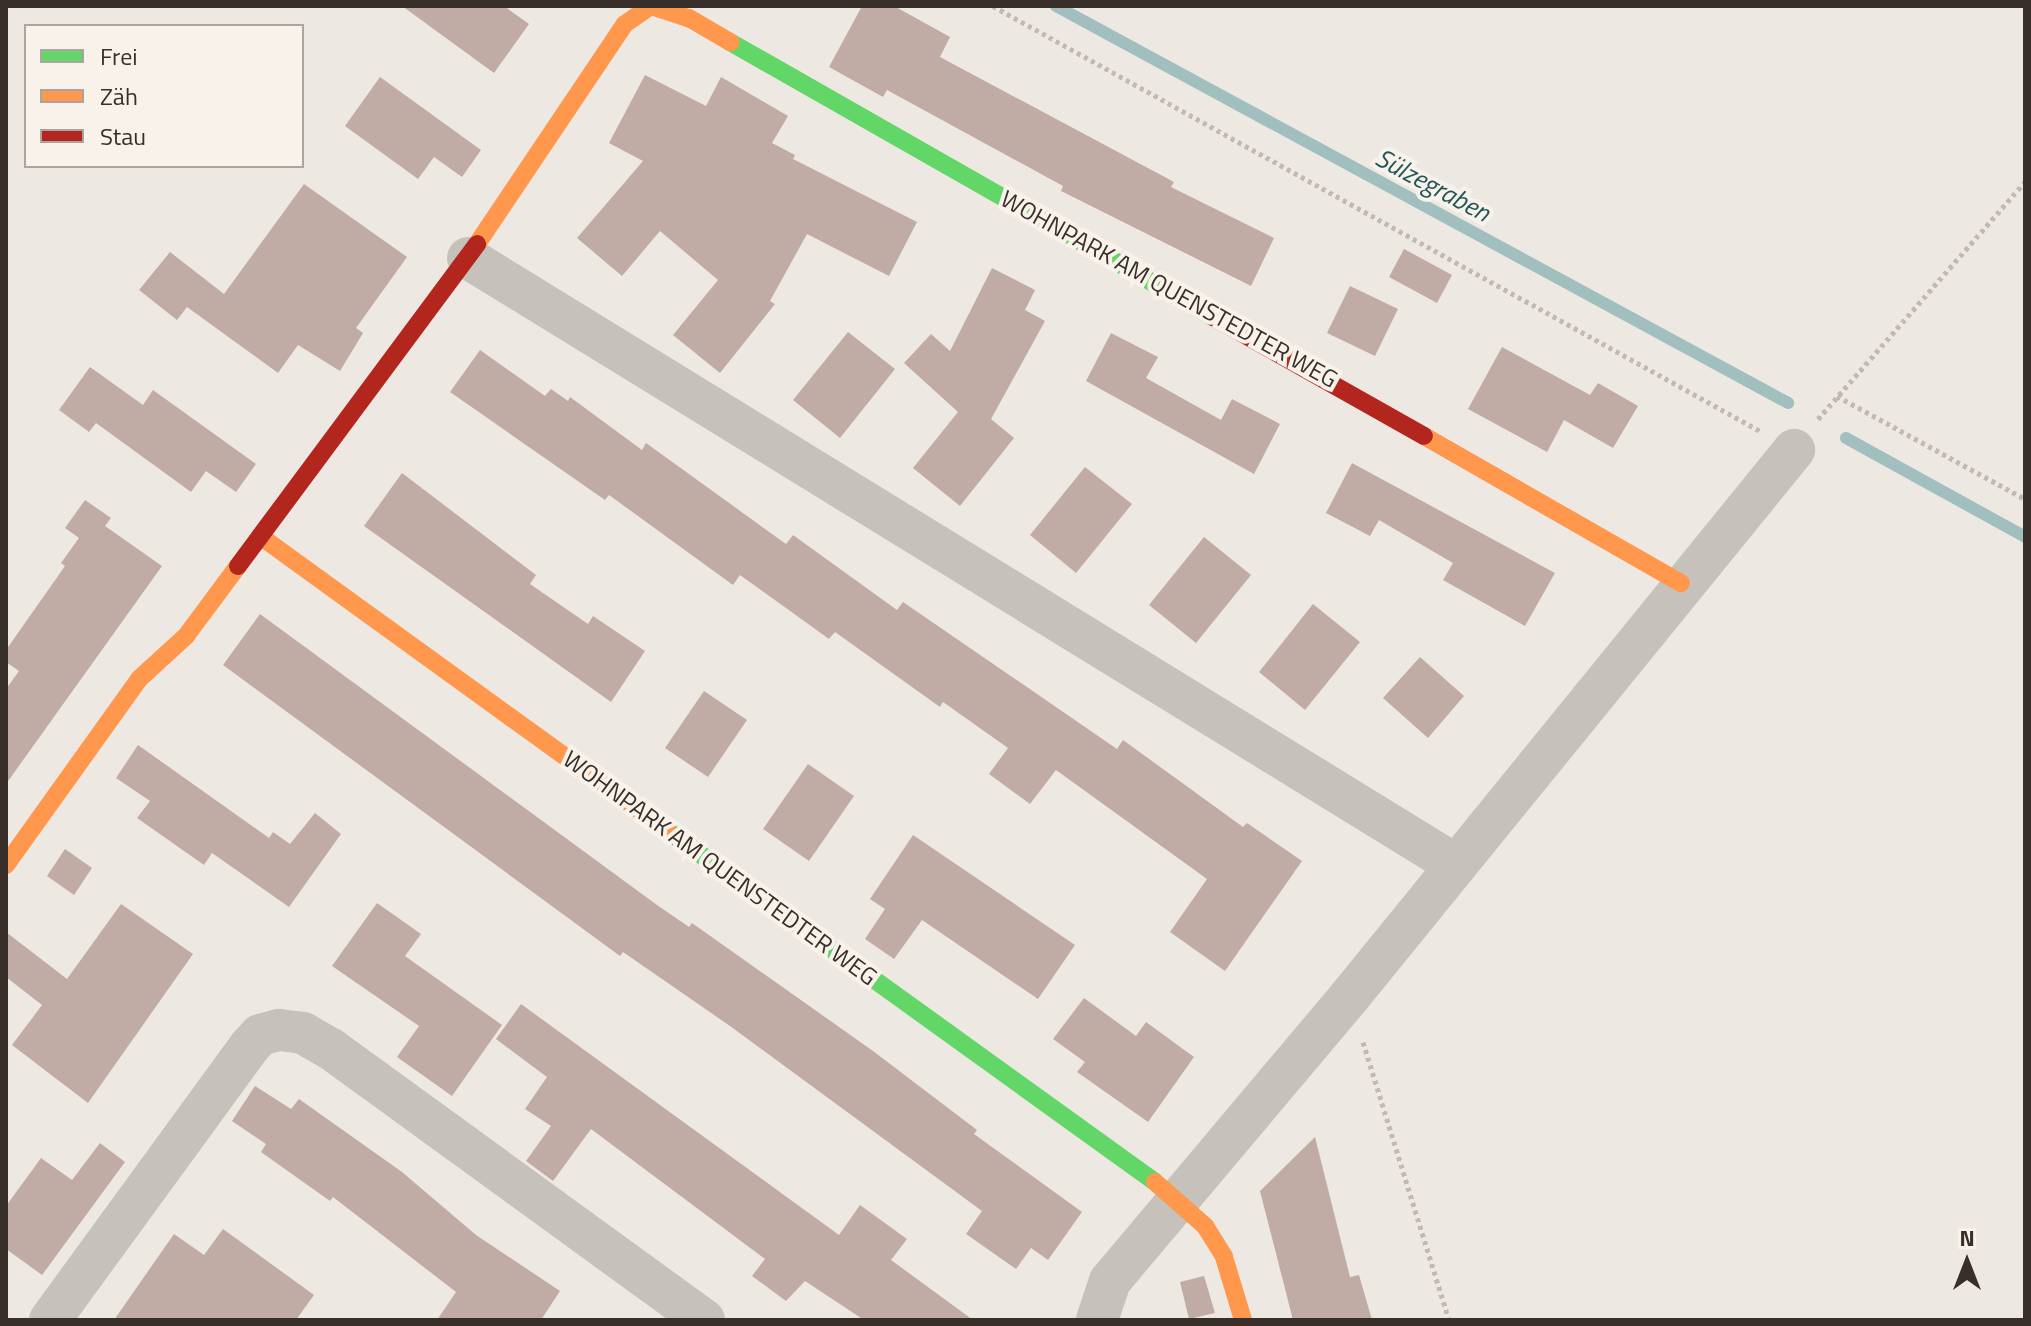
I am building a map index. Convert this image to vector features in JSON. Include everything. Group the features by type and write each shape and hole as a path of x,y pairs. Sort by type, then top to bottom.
{"street":[{"name":"WOHNPARK AM QUENSTEDTER WEG","path":"6,865 139,679 186,636 468,258 625,24 652,6 689,18 1643,556 1681,583"},
{"path":"468,258 1456,865"},
{"path":"1097,1320 1110,1281 1350,996 1681,583 1794,450"},
{"name":"WOHNPARK AM QUENSTEDTER WEG","path":"260,536 1180,1200 1205,1226 1224,1257 1243,1320"},
{"path":"50,1320 249,1047 260,1035 279,1030 303,1033 331,1049 704,1320"}],"path":[{"path":"993,6 1794,450"},
{"path":"2025,182 1837,396 2025,499"},
{"path":"1350,996 1449,1320"}],"building":[{"path":"402,6 504,6 529,24 494,73"},
{"path":"862,6 894,6 950,37 940,57 1174,182 1171,187 1274,238 1251,286 1061,191 1063,186 887,90 883,97 829,67"},
{"path":"645,75 706,106 721,77 788,116 772,143 795,155 793,159 917,222 889,276 807,234 770,301 775,304 720,373 673,335 718,280 660,231 622,276 577,238 643,161 609,143"},
{"path":"380,77 481,150 462,177 434,157 418,179 345,126"},
{"path":"304,184 407,257 356,328 363,333 340,371 298,345 278,373 187,307 177,320 139,290 170,252 224,294"},
{"path":"1404,249 1452,275 1437,303 1389,277"},
{"path":"992,268 1035,290 1025,310 1045,321 991,419 1014,438 960,506 913,468 958,412 904,363 931,334 950,351"},
{"path":"1350,286 1398,309 1375,356 1327,333"},
{"path":"848,332 895,369 840,438 793,400"},
{"path":"1111,333 1158,357 1146,378 1221,420 1232,399 1280,424 1254,474 1086,381"},
{"path":"1502,347 1590,395 1598,383 1638,406 1613,448 1564,420 1547,452 1468,409"},
{"path":"480,350 545,396 551,389 568,401 570,397 642,450 646,443 786,544 793,535 897,610 903,602 1117,749 1123,740 1243,827 1247,823 1302,861 1225,971 1170,932 1207,879 1056,770 1030,804 989,774 1008,748 943,702 940,707 835,632 829,639 740,575 733,585 609,495 605,500 450,392"},
{"path":"90,367 143,405 153,390 256,464 236,492 206,471 191,492 96,423 89,432 59,410"},
{"path":"1352,463 1555,573 1525,626 1443,580 1453,563 1379,520 1370,536 1326,513"},
{"path":"1085,467 1132,504 1076,573 1030,535"},
{"path":"402,473 536,575 530,584 588,624 593,616 645,651 611,702 364,526"},
{"path":"85,500 111,518 105,526 162,566 6,784 6,689 19,671 6,662 6,650 65,566 61,563 79,538 65,528"},
{"path":"1204,537 1251,575 1196,643 1149,605"},
{"path":"1313,604 1360,642 1305,710 1259,672"},
{"path":"260,614 657,905 689,927 692,923 873,1051 977,1130 974,1134 1082,1212 1048,1260 1031,1248 1016,1269 966,1234 982,1211 730,1026 623,952 620,956 223,665"},
{"path":"1420,657 1464,696 1428,738 1383,698"},
{"path":"704,691 747,720 708,777 665,748"},
{"path":"138,745 269,838 273,832 290,844 315,813 341,834 289,907 212,853 204,865 137,818 150,801 116,778"},
{"path":"808,764 854,796 809,861 763,829"},
{"path":"913,835 1075,945 1038,999 922,920 894,959 865,939 885,909 870,899"},
{"path":"65,849 92,868 74,895 47,876"},
{"path":"377,903 421,934 405,956 502,1025 452,1096 397,1057 419,1026 332,966"},
{"path":"121,904 193,954 88,1103 12,1045 42,1005 6,977 6,932 67,979"},
{"path":"1084,998 1136,1036 1146,1022 1194,1057 1148,1122 1077,1072 1085,1062 1053,1039"},
{"path":"521,1004 839,1235 860,1205 907,1239 891,1260 973,1320 864,1320 805,1281 786,1301 752,1276 765,1259 591,1129 553,1181 526,1161 551,1126 525,1109 547,1077 496,1039"},
{"path":"255,1086 291,1109 299,1099 402,1172 476,1235 560,1291 541,1320 437,1320 456,1292 333,1197 330,1201 261,1152 266,1144 232,1121"},
{"path":"1315,1137 1350,1277 1359,1275 1372,1320 1293,1320 1260,1191"},
{"path":"100,1143 125,1162 42,1275 6,1249 6,1206 41,1158 72,1180"},
{"path":"223,1229 314,1295 296,1320 114,1320 174,1234 204,1255"},
{"path":"1204,1276 1215,1313 1189,1319 1180,1282"}],"waterway":[{"name":"Sülzegraben","path":"1056,6 1788,403"},
{"name":"Sülzegraben","path":"1846,438 2025,537"}],"traffic: fast":[{"path":"730,42 1213,317"},
{"path":"668,831 1155,1182"}],"traffic: slow":[{"path":"477,244 625,24 651,6 689,18 730,42"},
{"path":"1424,436 1681,583"},
{"path":"260,536 668,831"},
{"path":"6,865 139,679 186,636 238,566"},
{"path":"1155,1182 1205,1226 1224,1257 1243,1320"}],"traffic: jam":[{"path":"238,566 477,244"},
{"path":"1213,317 1424,436"}]}
